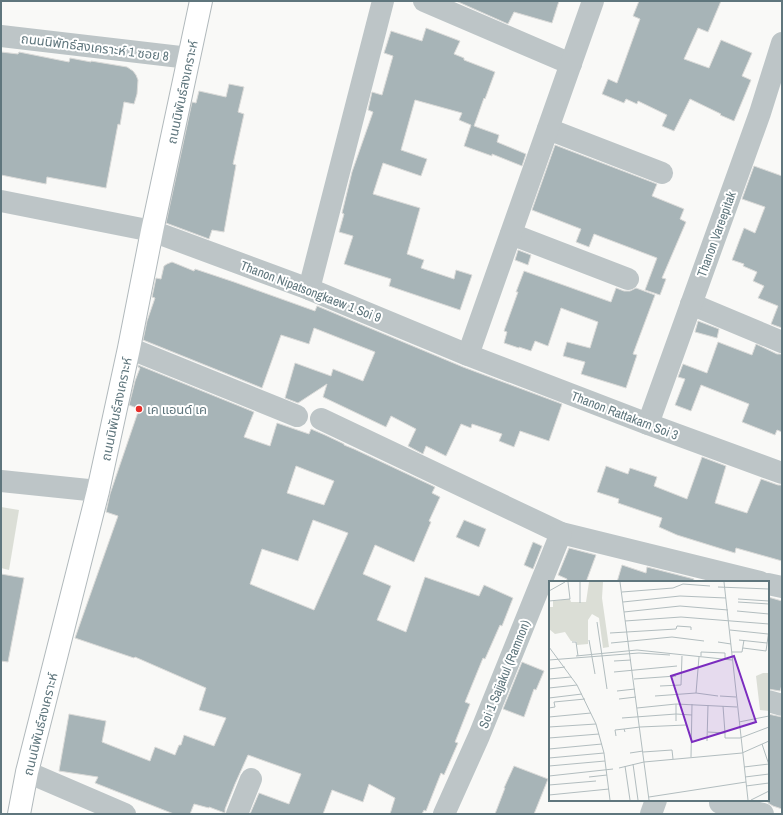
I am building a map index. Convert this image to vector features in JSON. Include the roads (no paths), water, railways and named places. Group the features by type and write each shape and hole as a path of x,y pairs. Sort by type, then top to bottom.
{"main road":[{"name":"ถนนนิพันธ์สงเคราะห์","path":"19,814 27,772 98,491 201,1"}],"street":[{"path":"309,289 382,1"},
{"path":"424,1 571,64"},
{"path":"468,355 593,1"},
{"name":"ถนนนิพัทธ์สงเคราะห์ 1 ซอย 8","path":"1,36 189,58"},
{"name":"Thanon Vareepitak","path":"648,424 758,120 775,92 782,43"},
{"path":"548,129 662,173"},
{"name":"Thanon Nipatsongkaew 1 Soi 9","path":"1,201 152,230 309,289 468,355"},
{"path":"511,234 628,279"},
{"path":"691,304 782,342"},
{"path":"129,348 297,416"},
{"name":"Thanon Rattakarn Soi 3","path":"468,355 648,424 782,473"},
{"path":"321,419 561,533 756,581"},
{"path":"1,482 98,491"},
{"name":"Soi 1 Sajjakul (Ramnon)","path":"444,814 479,736 561,533"},
{"path":"769,584 782,588"},
{"path":"769,701 782,705"},
{"path":"27,772 116,812"},
{"path":"237,814 251,779"},
{"path":"651,814 656,801"},
{"path":"720,804 762,814"}],"place":[{"name":"เค แอนด์ เค","path":"139,409"}]}
